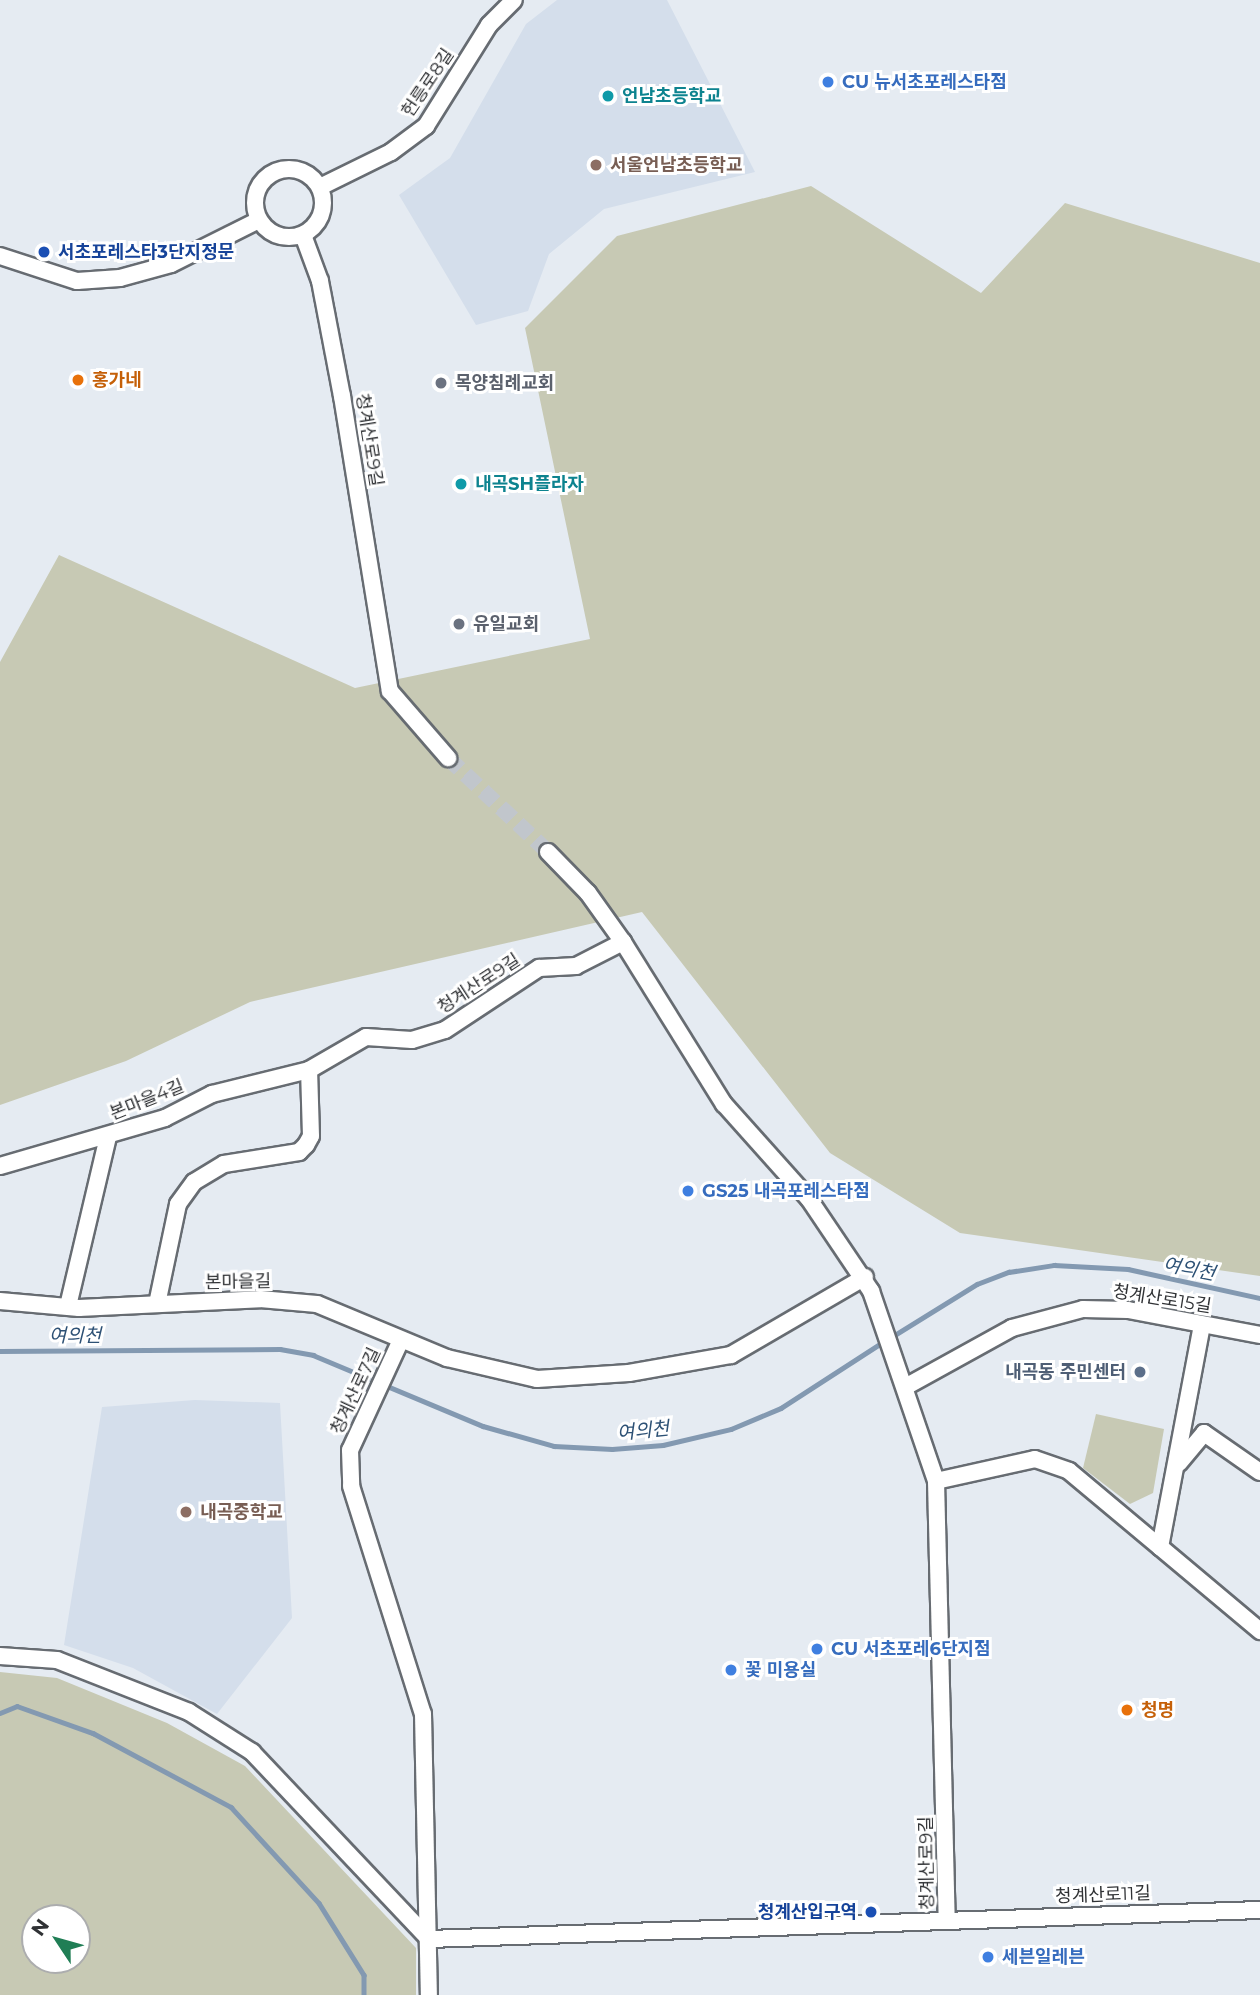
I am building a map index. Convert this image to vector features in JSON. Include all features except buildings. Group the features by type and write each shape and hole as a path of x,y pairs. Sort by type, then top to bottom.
{"street":[{"name":"헌릉로8길","path":"320,187 391,152 426,126 489,25 514,0"},
{"path":"289,168 301,170 320,187 324,207 321,218 303,235 274,233 259,220 255,195 268,175 289,168"},
{"path":"0,256 77,281 120,278 171,264 259,220"},
{"name":"청계산로9길","path":"303,235 320,281 342,396 390,691 448,758"},
{"path":"548,852 588,893 623,942 724,1104 809,1199 868,1284"},
{"name":"청계산로9길","path":"309,1070 366,1037 412,1040 446,1030 539,968 576,966 623,942"},
{"path":"157,1304 178,1205 194,1182 224,1164 299,1152 312,1136 309,1070"},
{"name":"본마을4길","path":"0,1166 108,1137 165,1118 212,1094 309,1070"},
{"path":"68,1306 108,1137"},
{"name":"청계산로9길","path":"429,1939 947,1919 936,1481 868,1284"},
{"name":"청계산로7길","path":"429,1995 423,1714 351,1486 350,1450 400,1342 537,1379 629,1373 731,1355 868,1284"},
{"name":"본마을길","path":"0,1301 68,1306 260,1299 317,1304 372,1324 400,1342"},
{"name":"청계산로15길","path":"904,1382 983,1342 1046,1317 1083,1309 1128,1310 1260,1335"},
{"path":"1160,1547 1202,1325"},
{"path":"1177,1465 1204,1433 1260,1472"},
{"path":"936,1481 1035,1460 1069,1471 1260,1631"},
{"path":"0,1656 57,1660 190,1712 252,1752 429,1939"},
{"name":"청계산로11길","path":"947,1919 1260,1910"}],"shaded area":[{"name":"서울언남초등학교","path":"557,0 667,0 755,172 604,209 549,254 528,311 476,325 399,195 450,158 526,24"},
{"name":"내곡중학교","path":"195,1400 280,1403 292,1618 217,1714 133,1668 64,1645 102,1407"}],"green space":[{"path":"811,186 981,293 1065,203 1260,263 1260,1276 960,1233 830,1153 642,912 250,1002 126,1061 0,1105 0,662 59,555 355,688 590,639 525,328 617,236"},
{"path":"1096,1414 1164,1429 1153,1493 1130,1504 1083,1468"},
{"path":"0,1672 57,1678 167,1723 245,1766 416,1948 416,1995 0,1995"}],"waterway":[{"name":"여의천","path":"890,1338 977,1284 1009,1272 1054,1265 1128,1269 1260,1298"},
{"name":"여의천","path":"0,1351 280,1349 313,1355 483,1426 554,1446 612,1449 663,1445 731,1429 781,1408 883,1342"},
{"path":"0,1713 17,1706 93,1733 231,1807 319,1903 364,1975 364,1995"}],"tunnel":[{"path":"448,758 548,852"}],"place":[{"name":"CU 뉴서초포레스타점","path":"828,82"},
{"name":"언남초등학교","path":"608,96"},
{"name":"서울언남초등학교","path":"596,165"},
{"name":"서초포레스타3단지정문","path":"44,252"},
{"name":"홍가네","path":"78,380"},
{"name":"목양침례교회","path":"441,383"},
{"name":"내곡SH플라자","path":"461,484"},
{"name":"유일교회","path":"459,624"},
{"name":"GS25 내곡포레스타점","path":"688,1191"},
{"name":"내곡동 주민센터","path":"1140,1372"},
{"name":"내곡중학교","path":"186,1512"},
{"name":"CU 서초포레6단지점","path":"817,1649"},
{"name":"꽃 미용실","path":"731,1670"},
{"name":"청명","path":"1127,1710"},
{"name":"청계산입구역","path":"871,1912"},
{"name":"세븐일레븐","path":"988,1957"}]}
